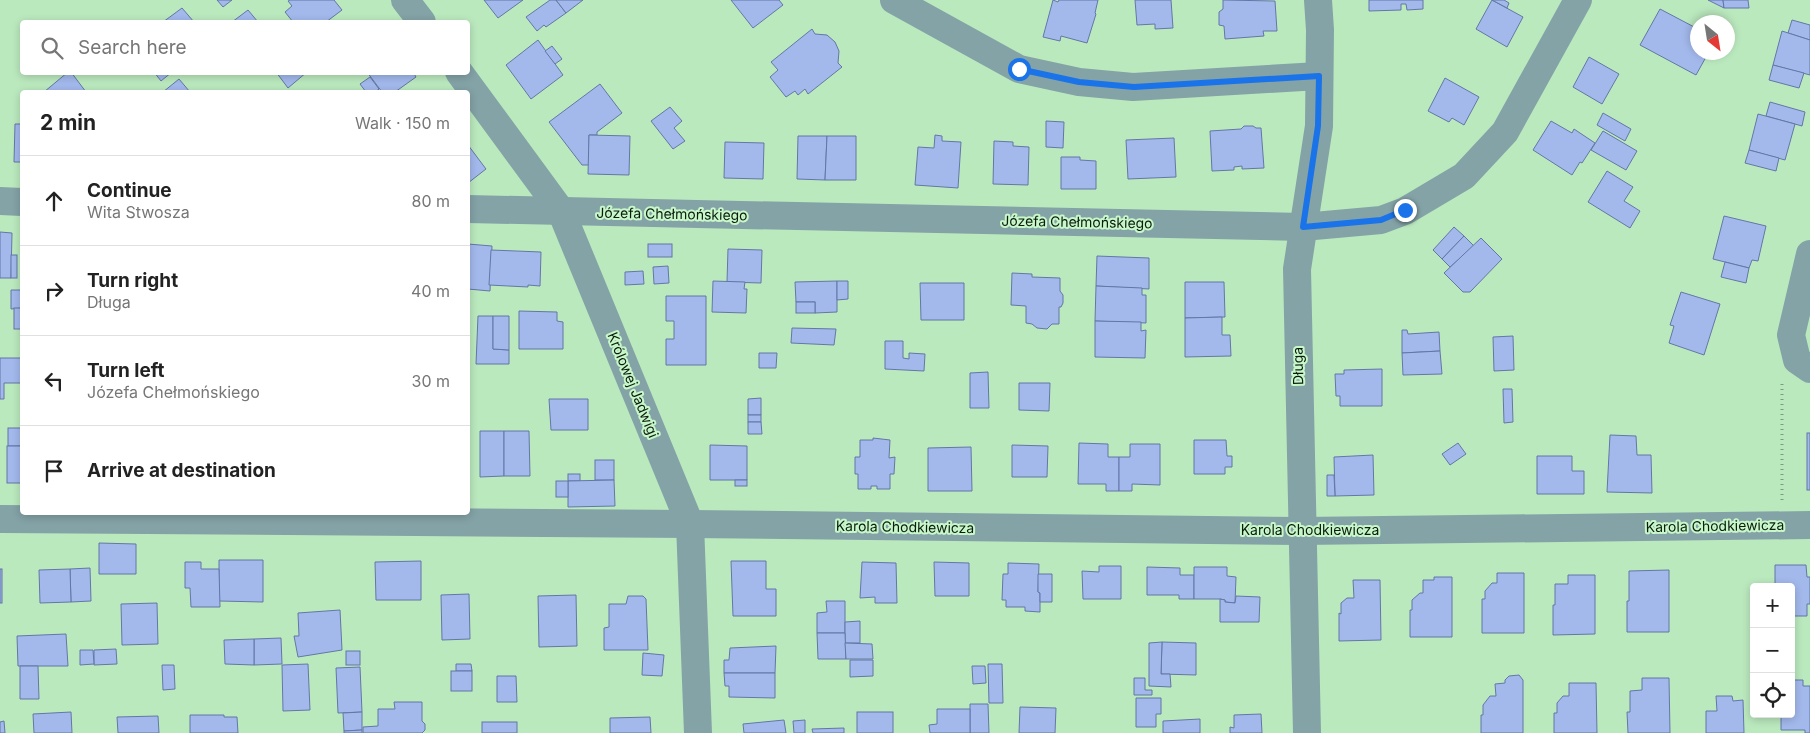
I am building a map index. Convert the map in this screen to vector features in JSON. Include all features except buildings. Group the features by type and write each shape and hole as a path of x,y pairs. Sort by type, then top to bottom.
{"street":[{"path":"405,0 420,20"},
{"path":"894,0 1019,69 1079,82 1134,87 1319,76"},
{"name":"Długa","path":"1307,733 1296,269 1318,126 1320,30 1318,0"},
{"name":"Józefa Chełmońskiego","path":"470,210 1303,227 1381,220 1405,210 1464,176 1505,132 1578,0"},
{"name":"Królowej Jadwigi","path":"461,75 561,211 690,524 698,733"},
{"path":"0,201 20,202"},
{"path":"1803,365 1791,335 1810,254"},
{"name":"Karola Chodkiewicza","path":"0,519 1302,531 1810,525"}],"path":[{"path":"1782,525 1782,381 1803,365"}],"route":[{"path":"1019,69 1079,82 1134,87 1319,76 1318,126 1303,227 1381,220 1405,210"}]}
